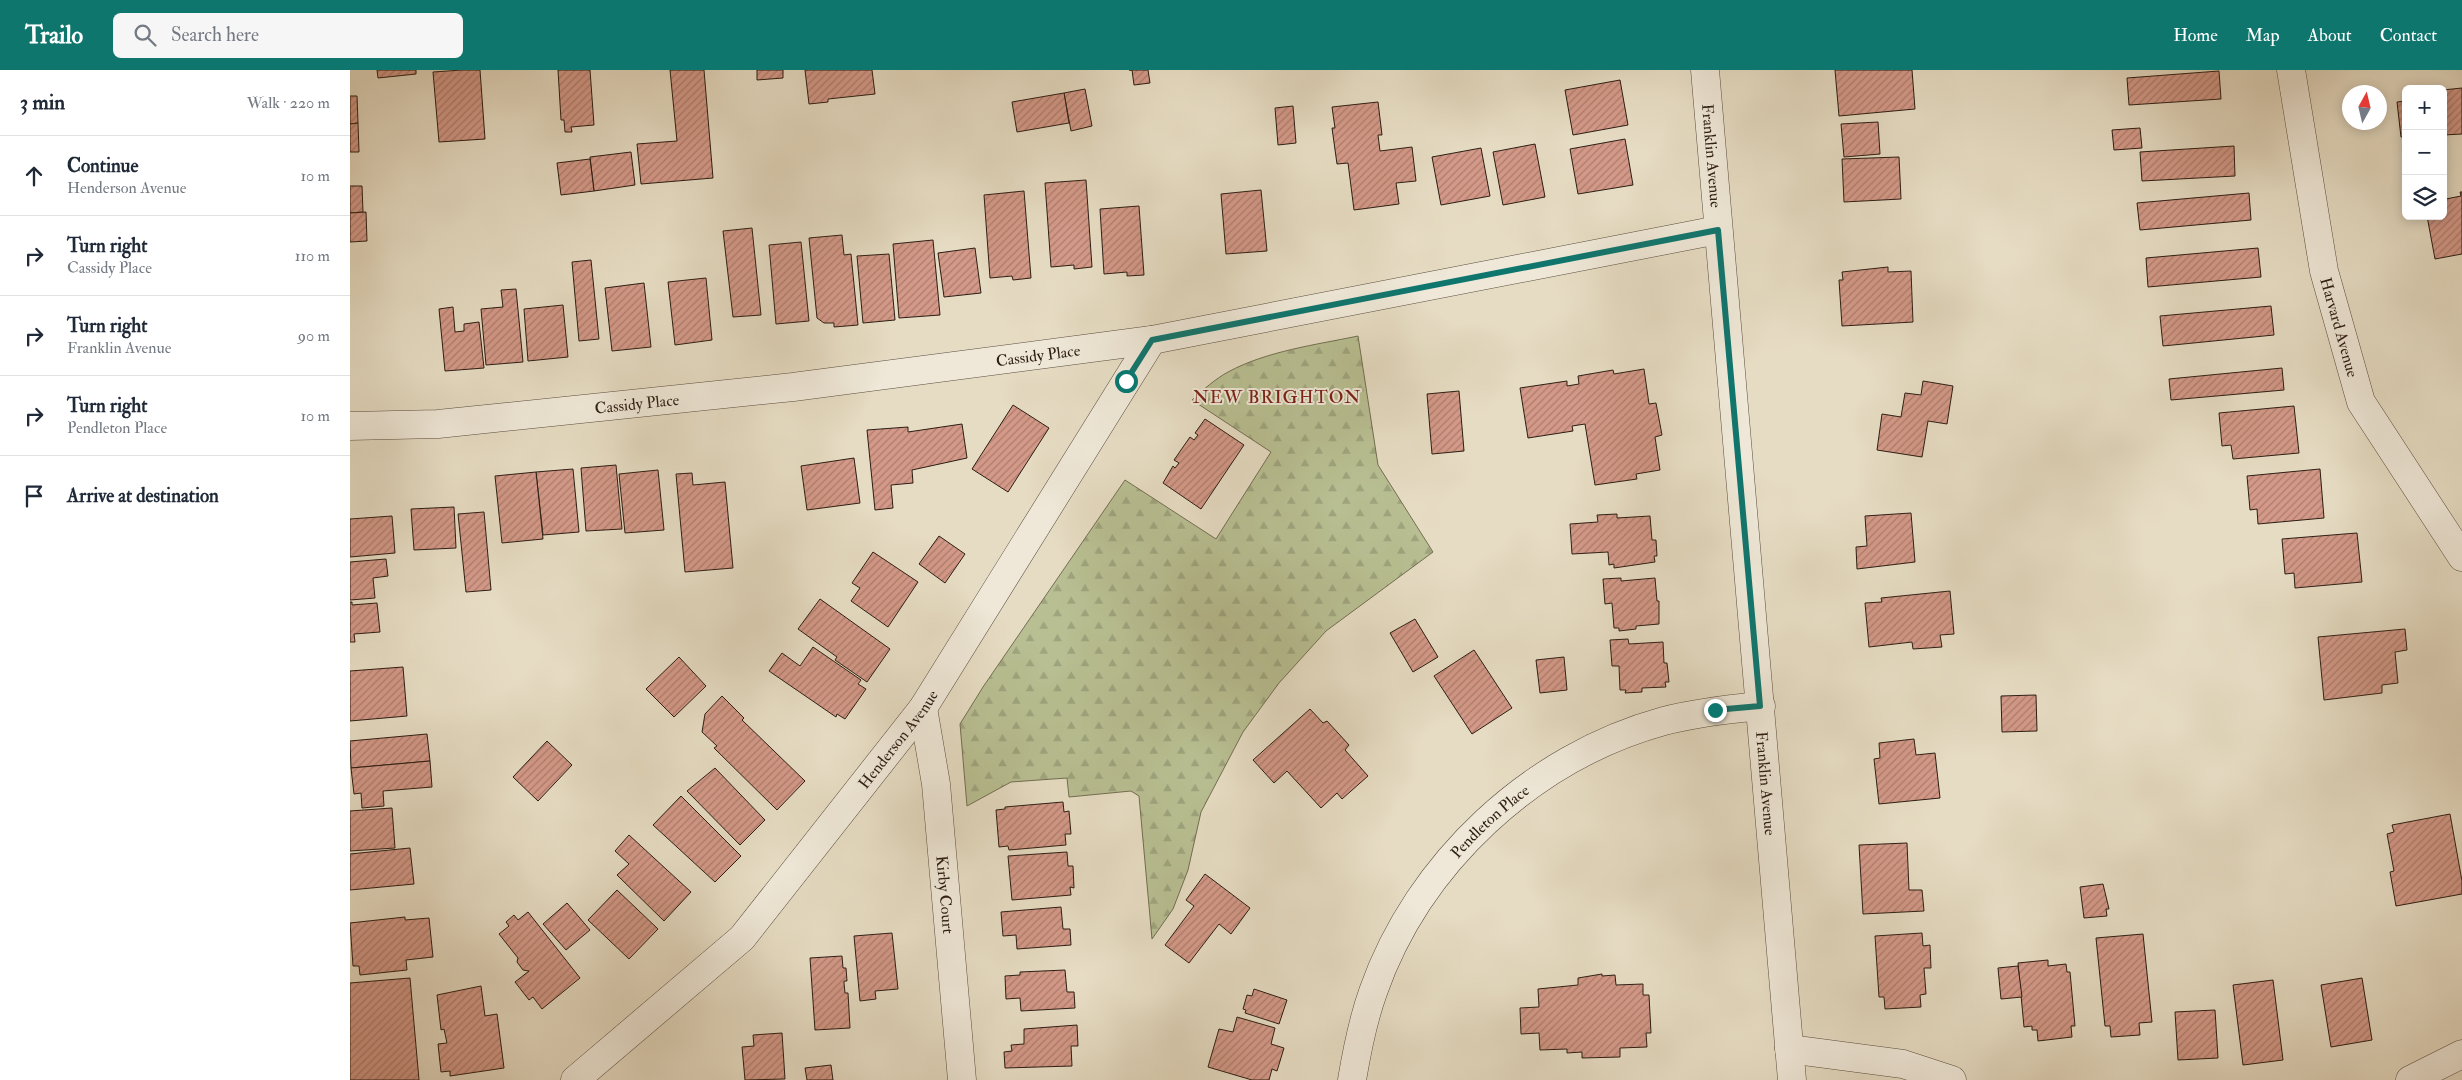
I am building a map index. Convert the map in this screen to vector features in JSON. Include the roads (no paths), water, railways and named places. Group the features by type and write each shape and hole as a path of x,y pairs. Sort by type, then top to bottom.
{"street":[{"name":"Franklin Avenue","path":"1705,70 1792,1080"},
{"name":"Harvard Avenue","path":"2291,70 2324,271 2361,402 2462,557"},
{"name":"Cassidy Place","path":"350,426 438,424 793,387 1152,340 1718,230"},
{"name":"Henderson Avenue","path":"575,1080 742,938 923,708 1152,340"},
{"name":"Pendleton Place","path":"1352,1080 1357,1047 1373,991 1397,937 1423,894 1462,845 1503,806 1548,773 1602,744 1663,721 1715,710 1760,706"},
{"name":"Kirby Court","path":"923,708 936,784 962,1080"},
{"path":"1789,1049 1903,1064 1952,1080"},
{"path":"2410,1080 2462,1054"}],"district":[{"name":"NEW BRIGHTON","path":"1277,397"}]}
